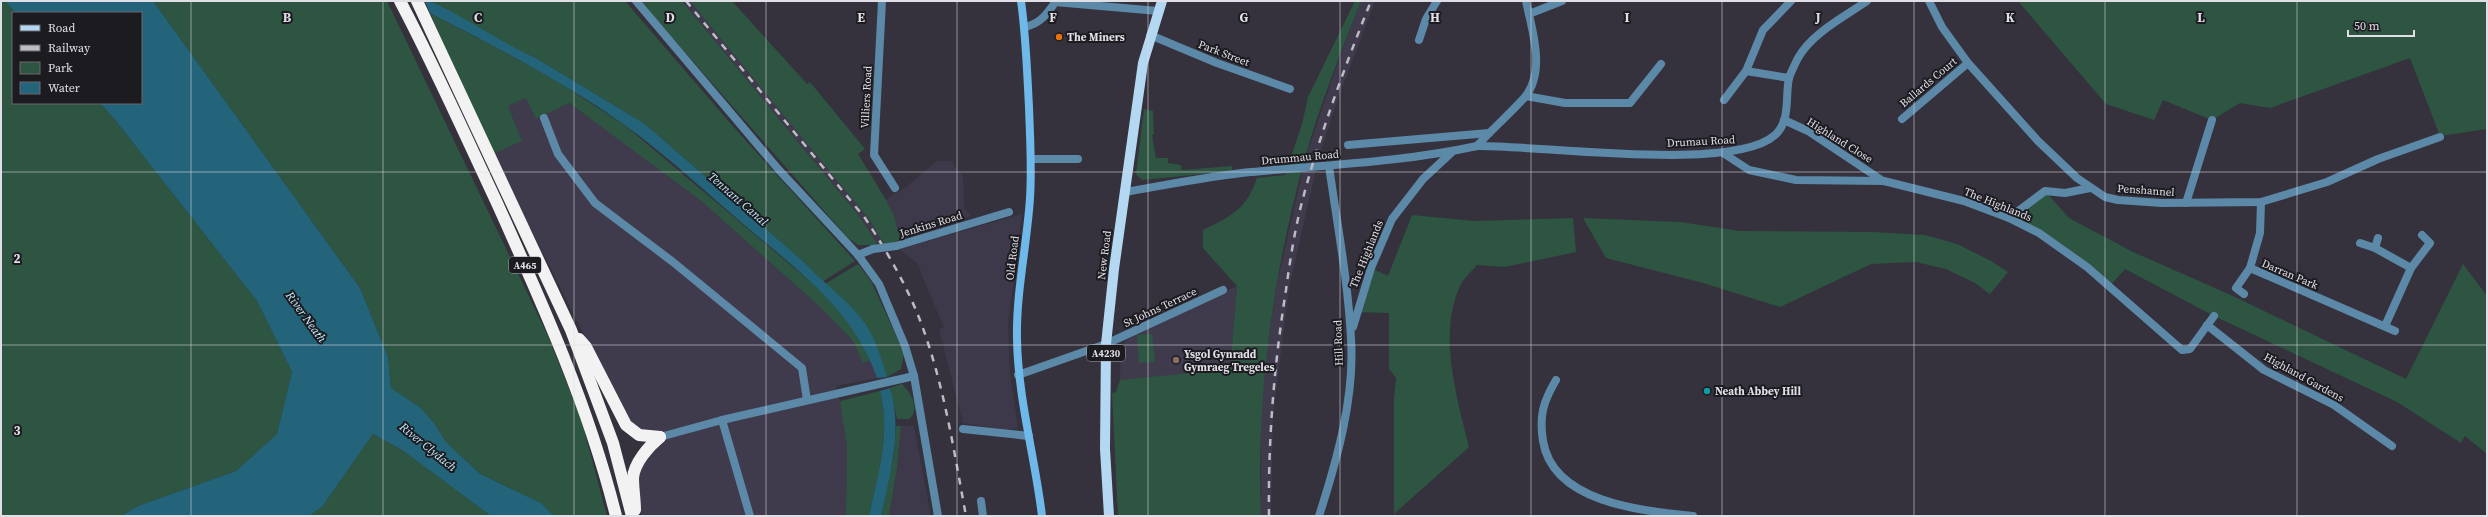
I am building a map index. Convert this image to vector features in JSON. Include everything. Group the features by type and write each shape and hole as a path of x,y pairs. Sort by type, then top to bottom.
{"highway":[{"name":"A465","path":"400,1 533,282 583,405 602,461 616,516"},
{"name":"A465","path":"417,1 571,330 613,443 632,516"},
{"name":"A465","path":"571,330 586,347 626,425 639,435 660,436"},
{"path":"635,516 633,478 635,471 653,443 660,436"}],"main road":[{"name":"Old Road","path":"1021,1 1025,27 1031,159 1030,197 1018,302 1018,375 1037,476 1042,516"},
{"name":"New Road","path":"1109,516 1105,449 1106,344 1138,95 1150,35 1160,6"}],"street":[{"path":"636,1 779,170 858,255 879,284 905,346 914,376 938,516"},
{"name":"Villiers Road","path":"882,1 874,155 895,188"},
{"path":"1419,40 1426,19 1437,1"},
{"path":"1477,146 1526,96 1536,73 1536,50 1526,1"},
{"path":"1529,14 1562,1"},
{"path":"1724,100 1746,71 1763,30 1791,1"},
{"name":"Drumau Road","path":"1477,146 1682,155 1722,153 1754,147 1776,135 1784,120 1789,78 1798,58 1813,39 1867,1"},
{"name":"Penshannel","path":"1929,1 1942,27 1968,63 2038,140 2077,178 2105,197 2118,200 2186,203 2261,202 2327,182 2378,159 2440,137"},
{"path":"1025,27 1037,24 1043,19 1055,2 1160,6"},
{"name":"Park Street","path":"1150,35 1217,63 1290,89"},
{"name":"Ballards Court","path":"1902,119 1968,63"},
{"path":"1526,96 1564,103 1630,103 1661,64"},
{"path":"1746,71 1789,78"},
{"path":"544,118 558,154 594,203 674,262 802,368 807,400"},
{"name":"Highland Close","path":"1784,120 1808,130 1884,181"},
{"path":"2186,203 2212,120"},
{"name":"Drummau Road","path":"1348,145 1489,133"},
{"name":"Drummau Road","path":"1125,192 1249,172 1329,166 1452,152 1477,146"},
{"name":"The Highlands","path":"1351,338 1354,321 1371,268 1392,219 1423,179 1452,152"},
{"name":"The Highlands","path":"1722,153 1749,170 1796,180 1884,181 1964,200 2009,218 2039,233 2087,267 2182,350 2190,349 2214,316"},
{"path":"1031,159 1078,159"},
{"name":"Hill Road","path":"1319,516 1334,468 1349,388 1351,338 1329,166"},
{"path":"2009,218 2045,191 2065,193 2090,188"},
{"name":"Darran Park","path":"2261,202 2260,233 2250,268 2395,331"},
{"name":"Jenkins Road","path":"858,255 873,250 896,246 1009,212"},
{"path":"2385,326 2411,268 2430,243 2422,235"},
{"path":"2375,248 2378,238"},
{"path":"2360,243 2375,248 2411,268"},
{"path":"2244,294 2236,288 2250,268"},
{"name":"St Johns Terrace","path":"1018,375 1106,344 1223,290"},
{"name":"Highland Gardens","path":"2207,325 2264,370 2334,406 2392,446"},
{"path":"660,436 722,420 914,376"},
{"path":"1556,380 1543,402 1541,428 1545,453 1557,474 1574,487 1645,514 1693,516"},
{"path":"722,420 750,516"},
{"path":"963,429 1029,436"},
{"path":"981,501 984,516"}],"shaded area":[{"path":"682,1 690,1 764,89 869,219 884,244 878,245 859,216"},
{"path":"1361,1 1375,1 1335,107 1318,160 1289,288 1273,415 1271,516 1261,516 1261,413 1268,343 1277,284 1306,156 1338,62"},
{"path":"526,98 537,119 568,103 626,144 700,200 820,307 853,341 863,363 871,360 877,378 836,386 844,418 847,446 846,516 642,516 637,487 638,474 652,449 644,432 627,420 493,154 522,141 508,106"},
{"path":"937,161 953,161 953,165 963,175 964,209 971,216 900,238 894,216 886,200 907,186"},
{"path":"1022,214 1008,324 1010,374 1018,428 1007,430 963,423 939,329 944,328 917,263 899,249"},
{"path":"1237,286 1230,369 1116,392 1120,380 1121,350 1129,336"},
{"path":"901,426 914,426 931,516 889,516 897,468"}],"green space":[{"path":"1,1 5,1 15,12 12,12 12,104 101,104 116,121 257,301 292,372 277,434 236,471 138,506 121,516 1,516"},
{"path":"153,1 387,1 547,334 581,419 607,516 554,516 541,503 480,474 446,442 434,423 421,408 391,388 388,357 360,288"},
{"path":"429,1 625,1 738,132 855,261 822,282 805,263 645,124 534,57 518,51"},
{"path":"640,1 682,1 859,216 878,245 858,245 847,237"},
{"path":"690,1 732,1 807,84 810,82 865,149 858,154 894,216 900,238 896,242 884,244 869,219"},
{"path":"1355,1 1361,1 1338,59 1311,138 1284,246 1269,335 1264,380 1261,425 1261,516 1118,516 1112,393 1116,392 1120,380 1230,369 1237,286 1203,248 1203,230 1236,211 1248,198 1257,178 1285,175 1302,124 1308,97"},
{"path":"2018,1 2487,1 2487,129 2440,136 2410,58 2270,108 2240,103 2212,120 2163,100 2154,120 2106,104"},
{"path":"430,13 551,77 627,127 824,293 858,335 871,360 863,363 853,341 820,307 700,200 569,103 536,119 526,98 508,106 522,141 493,154"},
{"path":"1144,109 1153,111 1154,134 1152,135 1156,158 1168,158 1168,163 1181,165 1182,170 1232,166 1232,171 1142,180 1136,174"},
{"path":"2045,191 2069,218 2133,252 2233,296 2406,379 2463,264 2487,296 2487,454 2465,436 2461,443 2397,402 2214,316 2125,269 2110,286 2087,267 2009,218"},
{"path":"1412,215 1474,221 1573,218 1576,252 1505,267 1477,265 1463,281 1454,303 1450,323 1450,344 1455,387 1469,447 1394,514 1394,399 1396,378 1389,369 1389,313 1356,312 1371,268 1388,276"},
{"path":"1583,218 1680,222 1740,231 1872,232 1925,235 1957,244 1991,261 2008,272 1990,294 1975,283 1946,269 1916,262 1871,264 1780,307 1703,283 1606,258"},
{"path":"858,264 871,281 904,353 901,369 887,377 870,338 855,314 836,293 825,284"},
{"path":"1152,334 1155,362 1139,363 1137,335"},
{"path":"902,384 909,392 914,406 913,415 909,419 897,419 890,388"},
{"path":"880,391 883,407 884,439 869,516 846,516 847,446 840,401"},
{"path":"896,426 901,426 897,468 889,516 881,516 894,455"},
{"path":"373,434 402,450 491,516 309,516 322,507"}],"water":[{"path":"5,1 153,1 360,288 388,357 391,388 421,408 434,423 446,442 480,474 541,503 554,516 491,516 402,450 373,434 322,507 309,516 121,516 138,506 236,471 277,434 292,372 257,301 116,121 101,104 142,104 142,12 15,12"},
{"path":"425,1 445,8 534,57 645,124 805,263 851,306 872,335 887,377 877,378 867,354 855,333 824,295 787,261 658,150 603,110 555,80 430,13"},
{"path":"890,388 894,404 895,420 894,452 881,516 869,516 884,439 883,407 880,391"}],"railway":[{"path":"686,1 865,218 900,277 915,308 927,340 940,383 950,427 966,516"},
{"path":"1269,516 1271,431 1275,374 1295,232 1310,173 1326,123 1371,1"}],"place":[{"name":"The Miners","path":"1059,37"},
{"name":"Ysgol Gynradd Gymraeg Tregeles","path":"1176,360"},
{"name":"Neath Abbey Hill","path":"1707,391"}],"water label":[{"name":"Tennant Canal","path":"738,199"},
{"name":"River Neath","path":"306,317"},
{"name":"River Clydach","path":"428,447"}]}
